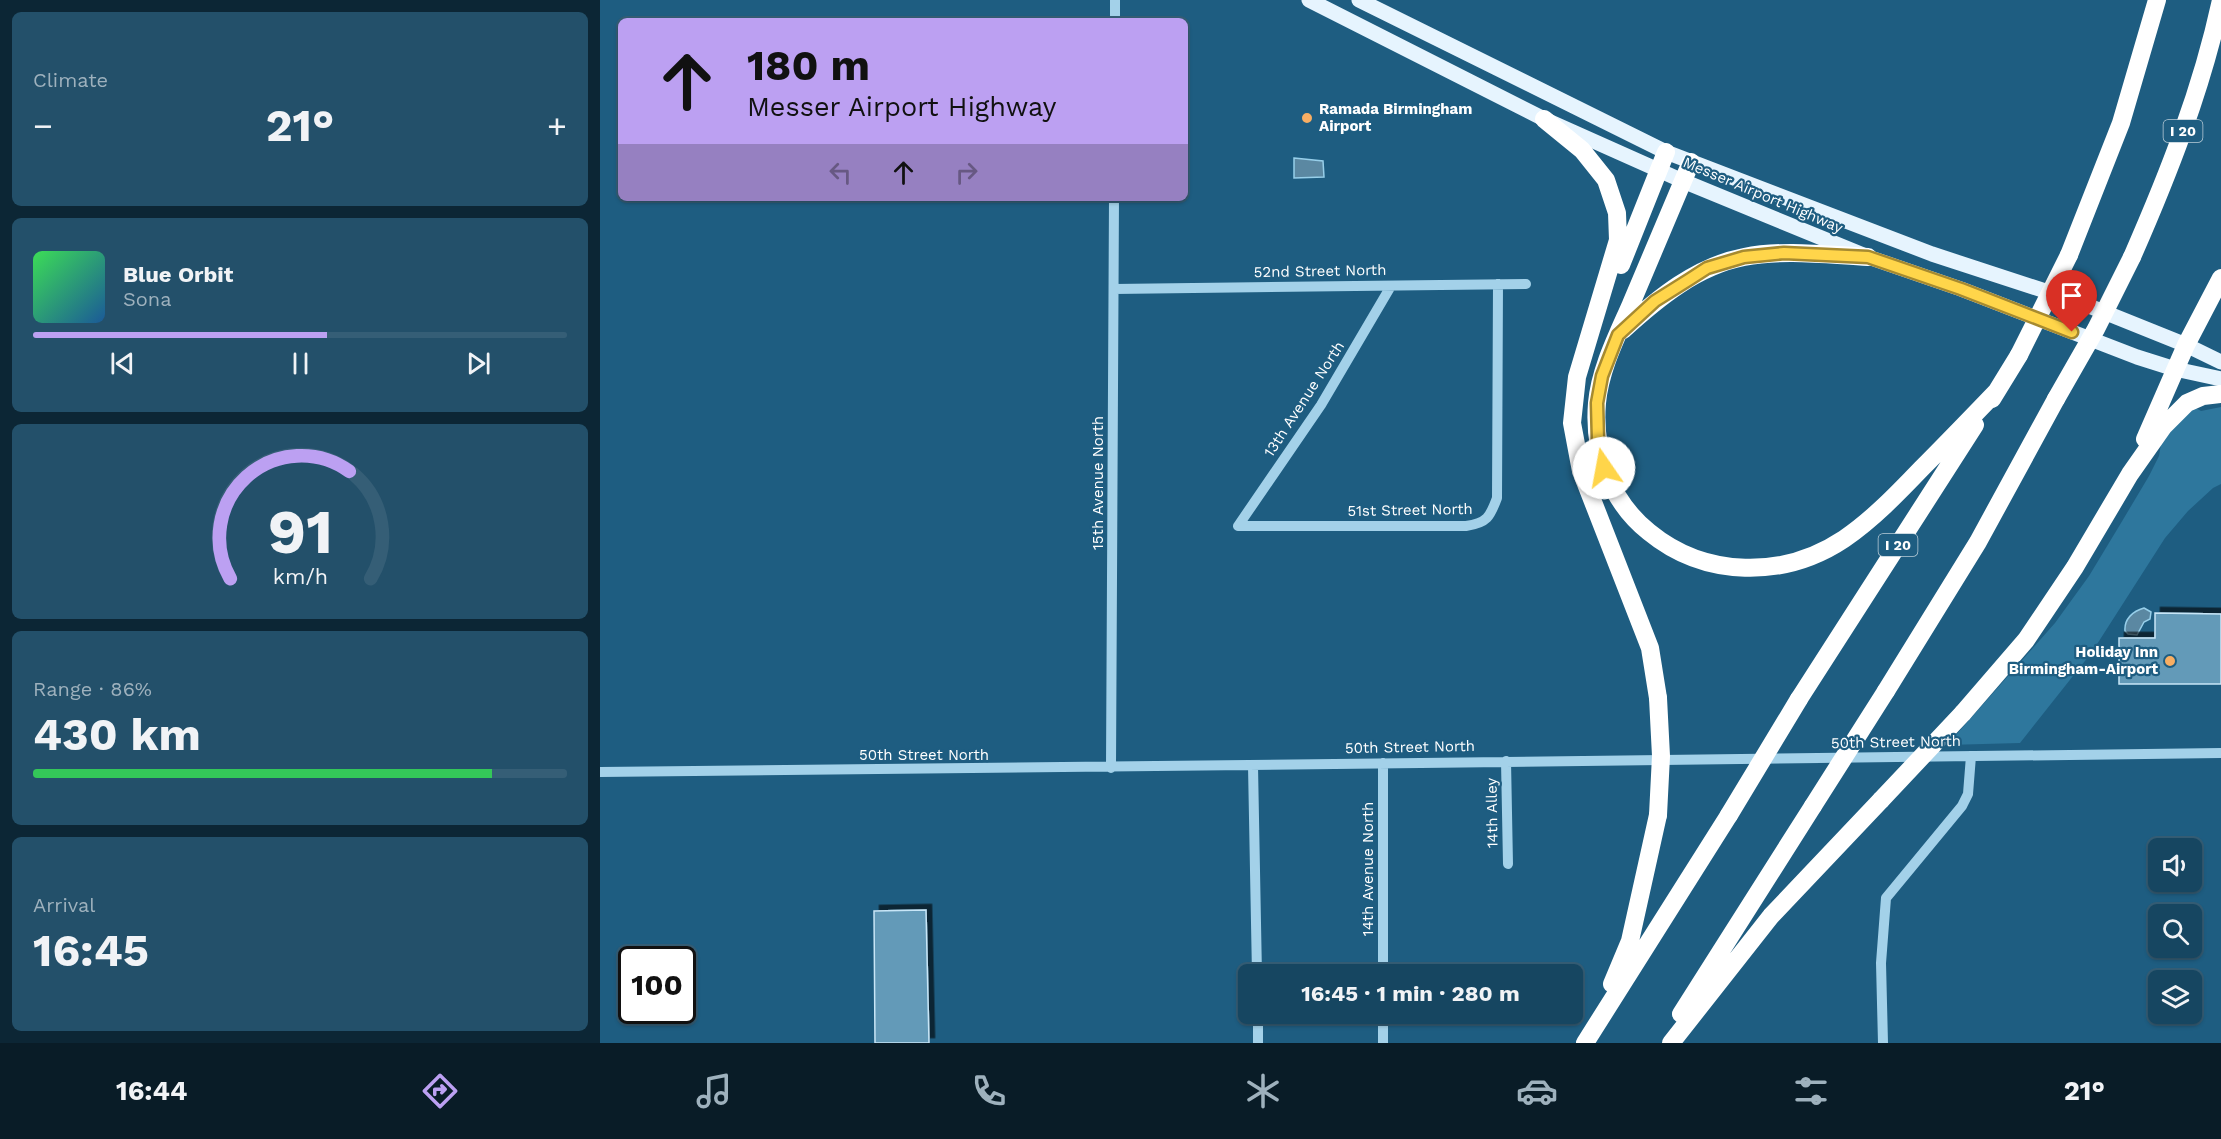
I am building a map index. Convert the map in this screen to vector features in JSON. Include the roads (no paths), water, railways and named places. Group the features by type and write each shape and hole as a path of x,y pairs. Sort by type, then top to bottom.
{"highway":[{"name":"I 20","path":"1589,1037 1799,699 2019,355 2069,255 2121,123 2157,0"},
{"name":"I 20","path":"1663,1043 1978,542 2096,329 2132,257 2183,130 2221,0"},
{"path":"1544,119 1582,150 1606,180 1617,213 1618,240 1577,376 1572,423 1581,471 1650,648 1658,698 1661,756 1658,815 1630,941 1589,1037"},
{"path":"1577,376 1666,152"},
{"path":"1691,162 1602,376 1597,403 1598,440 1604,468 1618,499 1637,522 1665,545 1690,558 1720,566 1747,569 1800,560 1842,540 1882,508 1997,391"},
{"path":"1618,335 1655,301 1707,268 1744,257 1784,253 1868,257"},
{"path":"2130,474 2186,345 2221,278"},
{"path":"1671,1043 1771,916 1963,713 2026,640 2074,567 2130,474 2163,427 2187,403 2203,396 2221,394"}],"main road":[{"name":"Messer Airport Highway","path":"1309,0 1544,119 1683,181 1868,257 1961,289 2138,357 2175,369 2221,379"},
{"name":"Messer Airport Highway","path":"1359,0 1666,152 1932,254 2079,302 2186,345 2221,362"}],"street":[{"path":"1115,0 1115,18"},
{"name":"15th Avenue North","path":"1111,768 1114,201"},
{"name":"51st Street North","path":"1238,526 1466,526 1480,524 1491,513 1497,498 1498,284"},
{"name":"52nd Street North","path":"1114,289 1526,284"},
{"name":"13th Avenue North","path":"1238,526 1321,405 1391,286"},
{"name":"50th Street North","path":"600,772 1111,768 2221,753"},
{"path":"1883,1043 1881,963 1886,898 1962,806 1968,794 1971,756"},
{"name":"14th Alley","path":"1506,761 1508,864"},
{"name":"14th Avenue North","path":"1383,763 1383,964"},
{"path":"1253,766 1257,964"},
{"path":"1258,1024 1258,1043"},
{"path":"1383,1024 1383,1043"}],"place":[{"name":"Ramada Birmingham Airport","path":"1307,118"},
{"name":"Holiday Inn Birmingham-Airport","path":"2170,661"}]}
